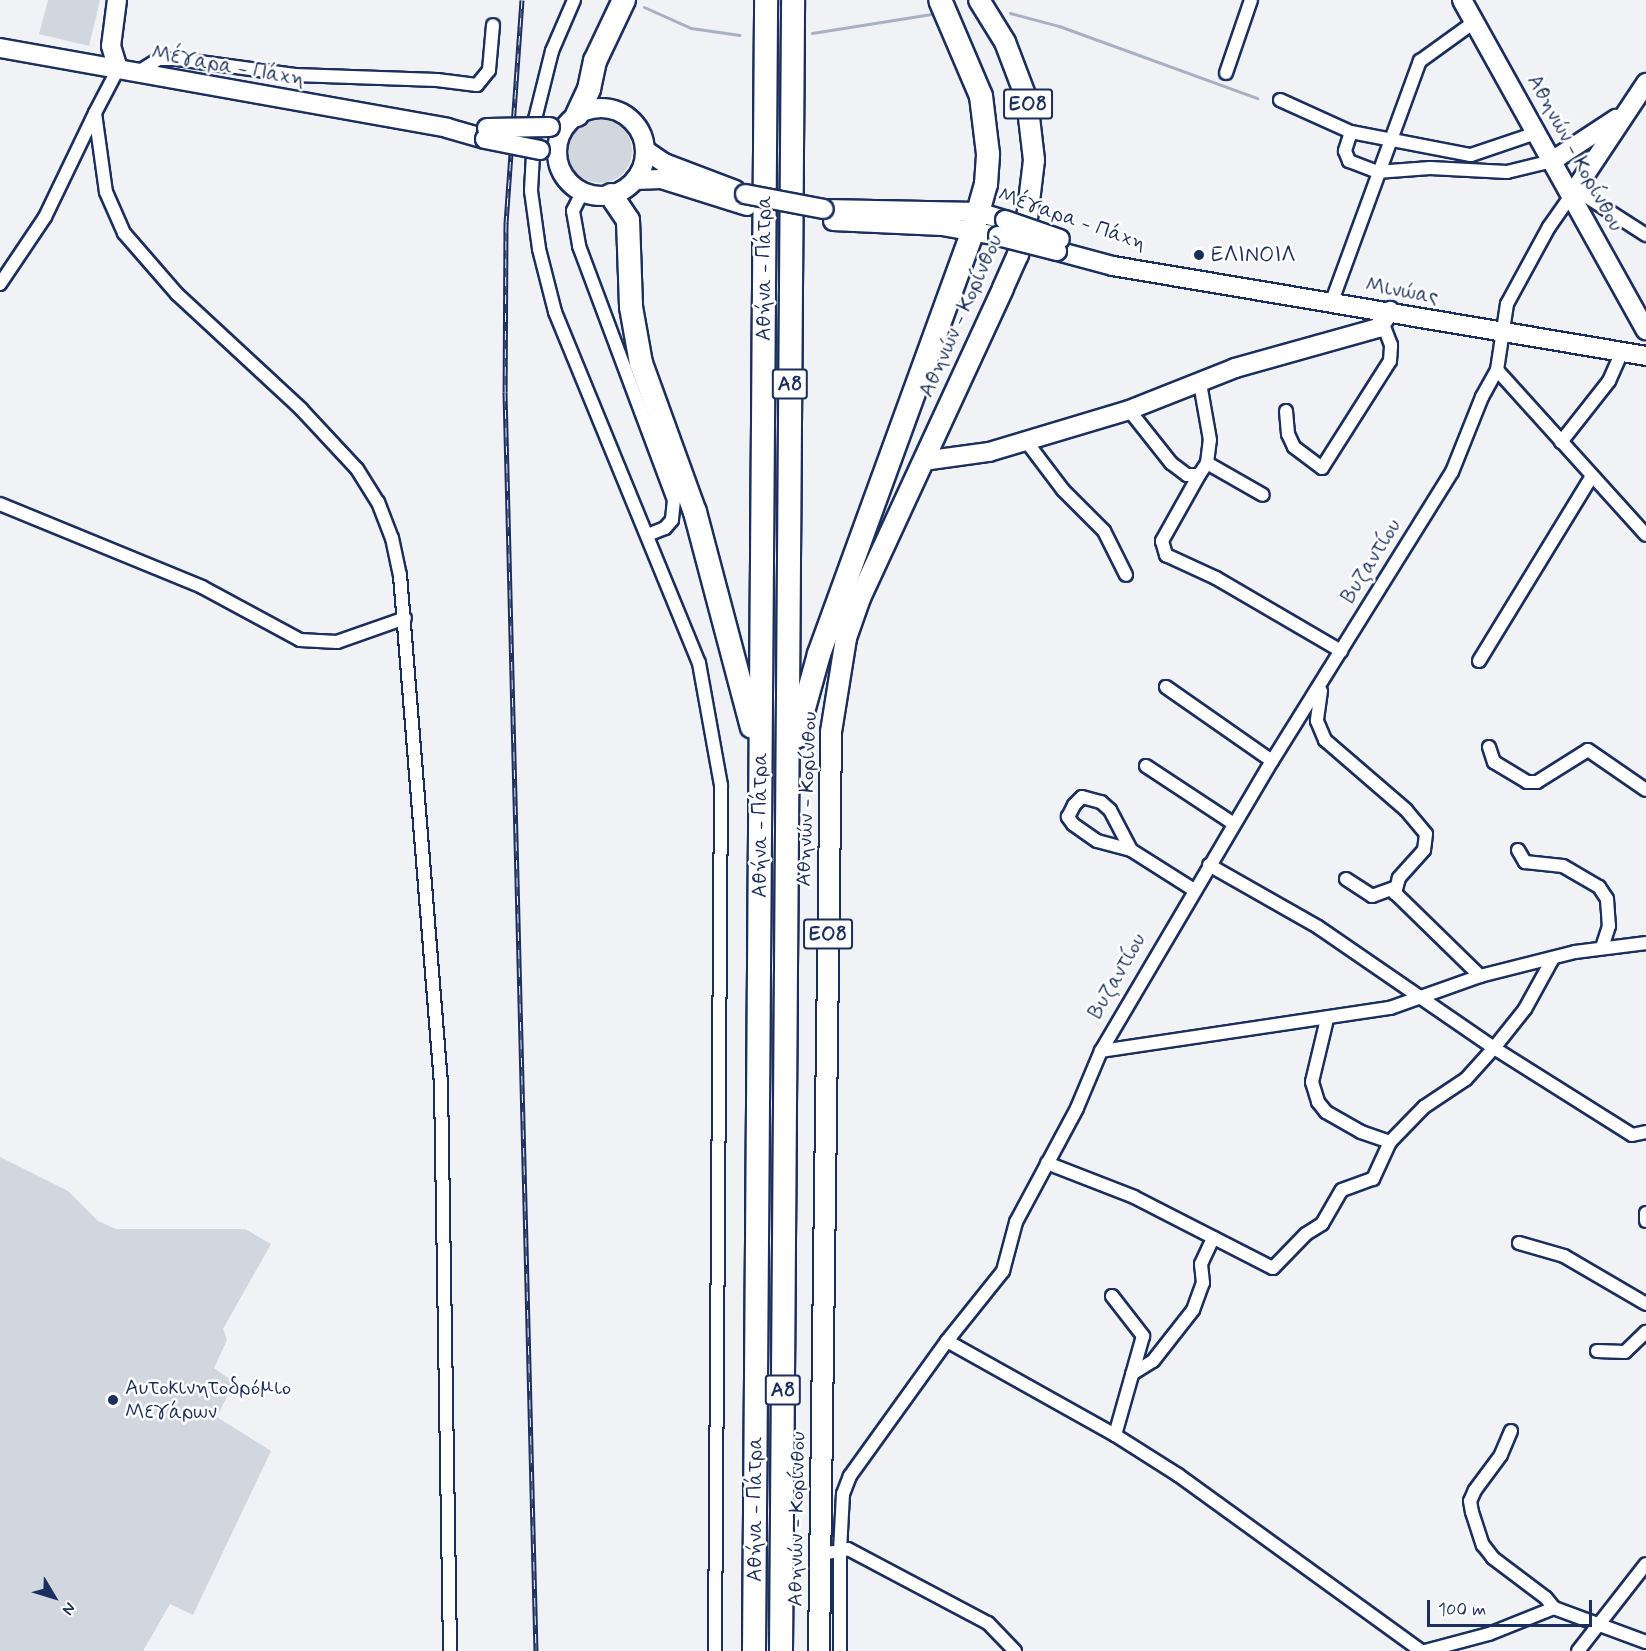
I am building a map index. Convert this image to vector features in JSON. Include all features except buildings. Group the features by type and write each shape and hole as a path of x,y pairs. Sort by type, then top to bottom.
{"highway":[{"path":"574,118 589,89 595,61 624,0"},
{"name":"Αθήνα - Πάτρα","path":"753,1651 766,0"},
{"name":"Αθήνα - Πάτρα","path":"781,1651 793,0"},
{"path":"788,768 819,654 976,221 986,184 988,154 981,96 939,0"},
{"path":"986,184 1002,228"},
{"path":"611,195 628,220 631,307 641,363 694,513 760,757"}],"main road":[{"path":"117,0 111,46 118,69"},
{"name":"Αθηνών - Κορίνθου","path":"819,1651 831,732 846,638 860,597 1017,255 1032,190 1032,128 1027,100 1005,42 979,0"},
{"name":"Αθηνών - Κορίνθου","path":"1462,0 1571,196 1644,320"},
{"name":"Μέγαρα - Πάχη","path":"0,48 486,134 540,150 557,160"},
{"name":"Βυζαντίου","path":"1571,196 1644,88"},
{"path":"602,108 627,116 642,137 645,150 635,180 611,195 582,192 563,176 557,160 557,146 574,118 602,108"},
{"path":"1552,161 1604,130 1629,108"},
{"name":"Μέγαρα - Πάχη","path":"486,134 550,127 574,118"},
{"name":"Μέγαρα - Πάχη","path":"645,150 664,163 746,200"},
{"name":"Μέγαρα - Πάχη","path":"635,180 661,179 746,200 825,214 976,221 1059,245 1113,266 1150,269"},
{"name":"Μινώας","path":"1150,269 1332,301 1386,318 1506,331 1646,356"},
{"path":"923,461 977,455 1129,410 1235,368 1303,351 1386,318"},
{"path":"1622,351 1644,320"}],"street":[{"path":"574,0 552,51 535,119 534,220 555,312 699,663 721,785 715,1651"},
{"path":"1226,73 1251,0"},
{"path":"1332,301 1377,172 1420,62 1474,21"},
{"path":"138,72 159,59 177,59 295,75 437,80 477,86 489,70 493,25"},
{"path":"0,284 45,217 118,69"},
{"path":"1280,100 1351,132 1471,155 1536,133"},
{"path":"95,113 106,192 124,233 177,294 301,408 357,469 378,502 392,538 405,618 441,1084 450,1651"},
{"path":"1351,132 1345,151 1349,161 1377,172 1430,168 1506,172 1552,161"},
{"path":"1591,167 1581,191 1646,235"},
{"path":"582,192 573,211 579,246 674,500 672,520 665,528 648,535"},
{"name":"Βυζαντίου","path":"840,1651 840,1551 846,1484 947,1341 1003,1271 1016,1222 1077,1108 1101,1051 1272,761 1452,472 1482,397 1497,370 1506,331 1507,304 1571,196"},
{"path":"1286,411 1288,434 1294,447 1322,468 1390,361 1391,345 1386,318"},
{"path":"1561,442 1609,381 1622,351"},
{"path":"1497,370 1646,535"},
{"path":"1200,383 1210,441 1208,463 1162,541 1166,555 1216,578 1341,651"},
{"path":"1129,410 1171,463 1187,475 1199,475"},
{"path":"1026,441 1063,490 1104,531 1126,575"},
{"path":"1208,463 1263,495"},
{"path":"1479,661 1592,476"},
{"path":"0,504 213,592 300,640 338,642 405,618"},
{"path":"1332,667 1317,705 1317,721 1324,740 1406,810 1426,834 1424,850 1394,888 1372,896 1346,879"},
{"path":"1166,687 1272,761"},
{"path":"1489,747 1494,762 1527,782 1537,782 1588,750 1646,790"},
{"path":"1146,766 1234,824"},
{"path":"1131,850 1110,810 1101,802 1082,797 1074,805 1068,817 1073,824 1097,841 1131,850 1194,890"},
{"path":"1518,850 1525,862 1563,866 1599,887 1606,899 1609,926 1602,947"},
{"path":"1209,865 1318,927 1494,1048 1632,1135 1646,1134"},
{"path":"1394,888 1399,898 1480,976"},
{"path":"1101,1051 1223,1030 1327,1019 1390,1008 1480,976 1602,947 1646,943"},
{"path":"1047,1163 1134,1197 1258,1263 1278,1267 1306,1234 1322,1224 1342,1190 1373,1179 1390,1142 1424,1107 1466,1078 1494,1048 1526,1009 1552,960"},
{"path":"1327,1019 1312,1083 1318,1102 1326,1112 1361,1132 1390,1142"},
{"path":"1646,1213 1646,1221"},
{"path":"1132,1374 1153,1361 1193,1310 1203,1283 1201,1264 1213,1238"},
{"path":"1519,1243 1564,1256 1646,1304"},
{"path":"1112,1296 1142,1330 1115,1435"},
{"path":"1597,1351 1625,1352 1646,1332"},
{"path":"947,1341 1115,1435 1245,1521 1423,1651 1489,1634 1554,1608"},
{"path":"1511,1431 1501,1455 1475,1490 1470,1501 1483,1545 1493,1558 1546,1598 1554,1608 1598,1622 1646,1642"},
{"path":"819,1554 857,1551 988,1623 1015,1651"},
{"path":"1578,1651 1598,1622 1622,1598 1646,1564"}],"shaded area":[{"path":"48,0 100,0 89,46 39,34"},
{"path":"776,0 782,0 782,1651 776,1651"},
{"path":"600,119 618,125 626,133 632,151 626,169 618,177 600,183 582,177 574,169 568,151 574,133 582,125"},
{"name":"Αυτοκινητοδρόμιο Μεγάρων","path":"0,1157 68,1191 98,1221 116,1229 245,1229 271,1244 223,1329 227,1340 214,1368 234,1382 217,1417 271,1451 193,1615 170,1604 143,1651 0,1651"}],"waterway":[{"path":"644,7 691,28 739,35"},
{"path":"1010,13 1059,26 1257,98"},
{"path":"812,33 932,14"}],"railway":[{"path":"522,0 506,223 505,392 536,1651"}],"place":[{"name":"ΕΛΙΝΟΙΛ","path":"1199,255"},
{"name":"Αυτοκινητοδρόμιο Μεγάρων","path":"113,1400"}]}
